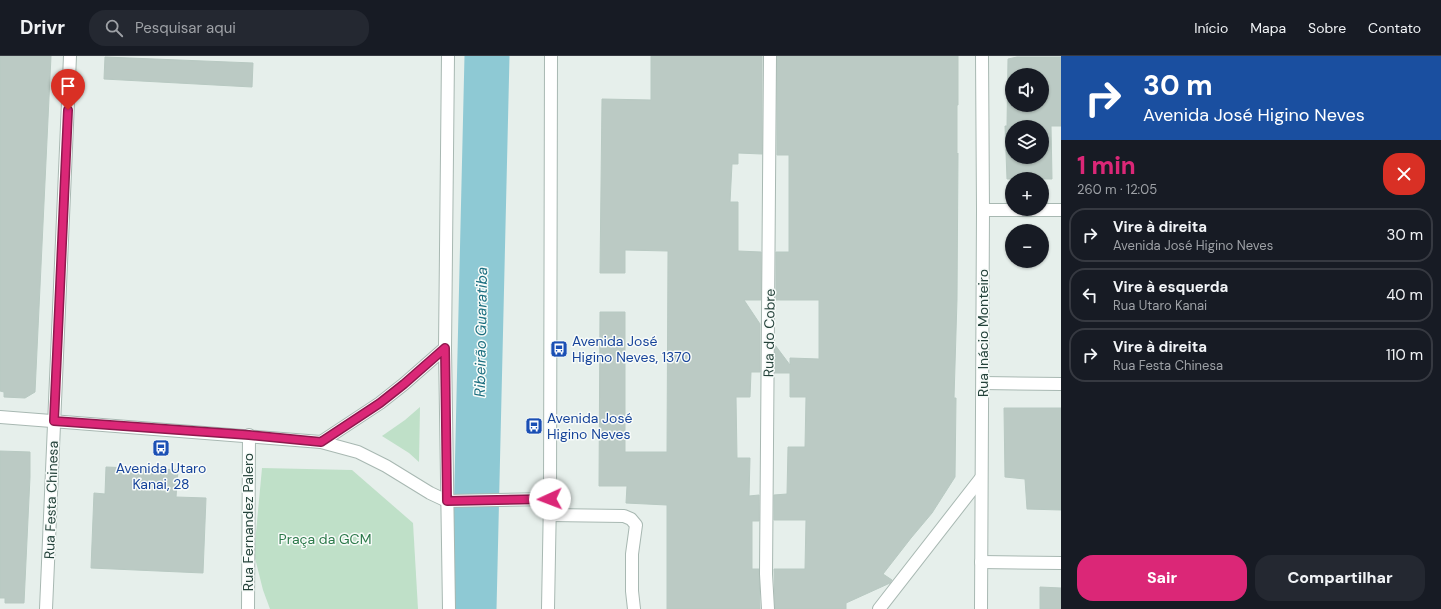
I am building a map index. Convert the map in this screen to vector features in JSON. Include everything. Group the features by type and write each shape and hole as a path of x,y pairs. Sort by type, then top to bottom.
{"street":[{"name":"Rua Festa Chinesa","path":"46,609 70,56"},
{"path":"448,56 445,348 449,609"},
{"path":"548,609 550,515 551,56"},
{"name":"Rua do Cobre","path":"768,609 766,574 770,238 770,56"},
{"name":"Rua Inácio Monteiro","path":"981,609 984,210 982,56"},
{"path":"984,210 1061,210"},
{"path":"321,442 380,403 445,348"},
{"path":"983,383 1061,384"},
{"path":"0,417 249,435 321,442 365,456 386,466 430,493 447,501 550,499"},
{"name":"Rua Fernandez Palero","path":"248,609 249,435"},
{"path":"879,609 981,478"},
{"path":"550,515 624,516 631,519 636,525 632,554 632,590 634,609"},
{"path":"982,562 1061,563"}],"green space":[{"path":"420,407 419,462 409,453 382,436 405,420"},
{"name":"Praça da GCM","path":"262,468 352,470 413,523 418,609 270,609 263,590 254,554"}],"building":[{"path":"0,56 51,56 35,392 25,398 4,397 4,392 0,391"},
{"path":"651,56 762,56 762,154 738,153 738,164 732,164 730,202 738,202 738,251 761,252 761,300 744,300 760,324 760,372 751,372 750,397 736,397 737,458 750,458 749,496 759,495 759,521 752,521 752,569 759,569 760,609 667,609 667,505 626,503 627,486 599,486 600,312 625,312 625,452 667,452 668,251 625,250 625,273 600,273 602,99 651,100"},
{"path":"777,56 958,56 957,299 954,398 956,398 955,477 932,513 883,574 892,580 890,583 846,603 846,609 775,609 774,569 805,569 806,520 774,520 774,495 787,494 788,447 805,447 806,397 790,397 790,373 775,373 775,345 790,365 790,358 819,359 819,300 776,300 776,252 789,252 789,155 777,155"},
{"path":"105,57 253,63 252,87 104,79"},
{"path":"1017,57 1061,57 1061,126 1051,126 1052,179 1049,179 1049,172 1007,172 1006,164 1049,164 1049,120 1007,120 1007,112 1049,112 1049,68 1008,68 1008,59"},
{"path":"1004,408 1061,408 1061,510 1027,509 1025,479 1005,477"},
{"path":"0,451 30,452 24,603 5,603 5,598 0,598"},
{"path":"106,467 178,470 176,497 206,498 203,573 91,568 94,493 105,494"},
{"path":"1040,587 1061,588 1061,609 1040,609"}],"waterway":[{"name":"Ribeirão Guaratiba","path":"474,609 487,56"}],"place":[{"name":"Avenida José Higino Neves, 1370","path":"559,349"},
{"name":"Avenida José Higino Neves","path":"534,426"},
{"name":"Avenida Utaro Kanai, 28","path":"161,448"}],"route":[{"path":"68,110 54,421 249,435 321,442 380,403 445,348 447,501 550,499"}]}
